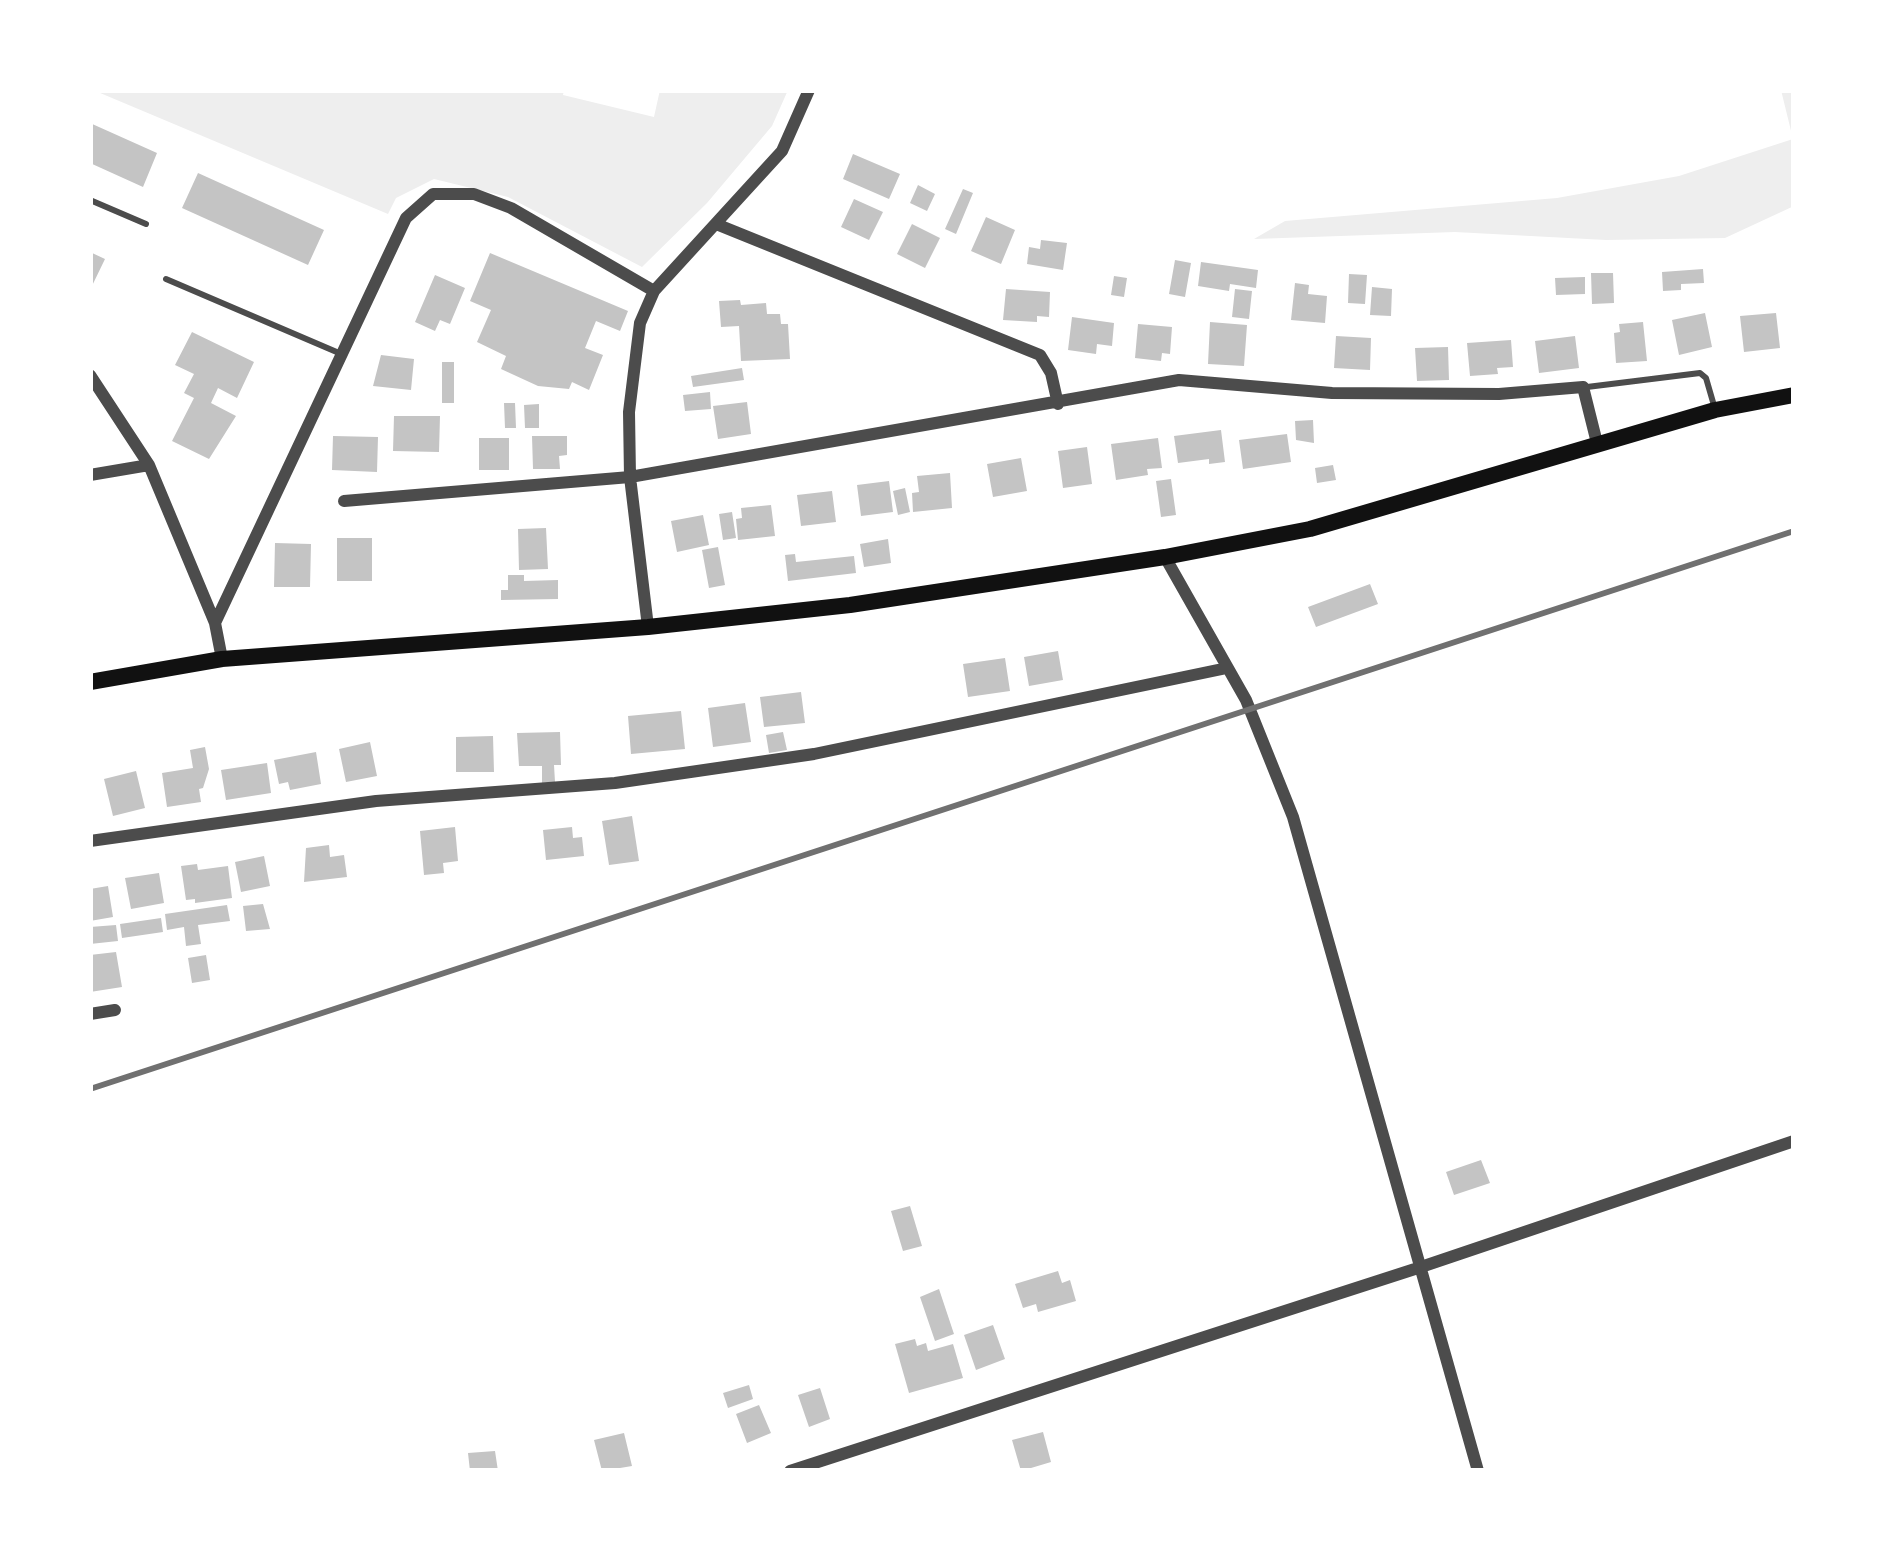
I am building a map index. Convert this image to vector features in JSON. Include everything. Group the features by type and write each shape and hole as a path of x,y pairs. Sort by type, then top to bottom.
{"main road":[{"path":"90,682 222,659 648,628 850,605 1166,557 1310,529 1715,410 1794,394"}],"street":[{"path":"648,628 630,477 629,412 640,323 654,290 782,151 809,90"},
{"path":"215,622 406,218 433,194 474,194 511,208 654,290"},
{"path":"716,224 1040,356 1051,373 1058,404"},
{"path":"90,375 148,465 215,622 222,659"},
{"path":"344,501 630,477 1179,380 1332,393 1499,394 1583,387 1598,443"},
{"path":"90,475 148,465"},
{"path":"1166,557 1251,710 1293,817 1478,1471"},
{"path":"90,841 376,801 615,783 814,754 1227,668"},
{"path":"90,1014 115,1010"},
{"path":"790,1471 1794,1142"}],"lane":[{"path":"90,200 146,224"},
{"path":"166,279 342,354"},
{"path":"1583,387 1700,373 1706,378 1715,410"}],"shaded area":[{"path":"93,90 564,90 563,95 654,117 660,90 788,90 772,126 707,203 642,267 508,197 434,179 396,198 388,214"},
{"path":"1781,90 1794,90 1794,206 1725,238 1606,240 1455,232 1254,239 1285,221 1557,198 1679,176 1793,139"}],"building":[{"path":"90,123 157,153 143,187 90,163"},
{"path":"853,154 900,174 889,199 843,179"},
{"path":"198,173 324,230 308,265 182,208"},
{"path":"918,185 935,194 927,211 910,203"},
{"path":"963,189 973,193 956,234 945,229"},
{"path":"854,199 883,212 869,240 841,227"},
{"path":"986,217 1015,230 1001,264 971,251"},
{"path":"912,224 940,238 925,268 897,254"},
{"path":"1041,240 1067,243 1063,270 1027,264 1029,247 1040,249"},
{"path":"90,252 105,259 90,290"},
{"path":"490,253 628,311 620,331 596,321 585,348 603,355 589,390 572,382 569,389 538,386 501,369 506,356 477,342 491,310 470,301"},
{"path":"1175,260 1191,263 1185,297 1169,294"},
{"path":"1201,262 1258,270 1256,288 1230,284 1229,291 1198,286"},
{"path":"1703,269 1704,283 1663,291 1662,272"},
{"path":"1591,273 1613,273 1614,303 1592,304"},
{"path":"1349,274 1367,275 1365,304 1348,303"},
{"path":"435,275 465,288 450,324 440,320 435,331 415,322"},
{"path":"1114,276 1127,278 1124,297 1111,295"},
{"path":"1585,277 1585,294 1556,295 1555,278"},
{"path":"1295,283 1309,285 1308,294 1327,296 1325,323 1291,320"},
{"path":"1372,287 1392,289 1391,316 1370,315"},
{"path":"1006,289 1050,292 1049,317 1037,316 1037,322 1003,320"},
{"path":"1235,289 1252,291 1249,319 1232,317"},
{"path":"740,300 741,305 766,303 767,314 780,314 781,324 788,324 790,359 741,361 739,326 721,327 719,301"},
{"path":"1705,313 1712,347 1679,355 1672,320"},
{"path":"1776,313 1780,348 1744,352 1740,316"},
{"path":"1072,317 1114,323 1112,346 1097,344 1096,354 1068,350"},
{"path":"1210,322 1247,325 1244,366 1208,364"},
{"path":"1643,322 1647,361 1616,363 1614,333 1620,332 1619,324"},
{"path":"1138,324 1172,327 1170,354 1162,353 1161,361 1135,358"},
{"path":"192,332 254,362 237,398 218,388 211,403 236,416 209,459 172,441 194,398 184,393 194,374 175,365"},
{"path":"1336,336 1371,338 1370,370 1334,368"},
{"path":"1575,336 1579,368 1539,373 1535,341"},
{"path":"1511,340 1513,367 1497,368 1498,374 1470,376 1467,343"},
{"path":"1448,347 1449,380 1417,381 1415,348"},
{"path":"381,355 414,359 411,390 373,386"},
{"path":"442,362 454,362 454,403 442,403"},
{"path":"742,368 744,380 693,387 691,376"},
{"path":"710,392 711,409 685,411 683,395"},
{"path":"747,402 751,434 718,439 713,406"},
{"path":"504,403 515,403 516,428 505,428"},
{"path":"539,404 539,428 525,428 524,405"},
{"path":"394,416 440,416 439,452 393,451"},
{"path":"1313,420 1314,443 1296,440 1295,421"},
{"path":"1221,430 1225,462 1178,463 1174,436"},
{"path":"1287,434 1291,462 1243,469 1239,440"},
{"path":"333,436 378,437 377,472 332,470"},
{"path":"532,436 567,436 567,455 559,456 560,469 533,469"},
{"path":"479,438 509,438 509,470 479,470"},
{"path":"1158,438 1162,468 1116,480 1111,444"},
{"path":"1087,447 1092,484 1063,488 1058,451"},
{"path":"1021,458 1027,491 993,497 987,464"},
{"path":"1333,465 1336,480 1317,483 1315,468"},
{"path":"950,473 952,508 913,512 912,493 919,492 917,476"},
{"path":"1171,479 1176,515 1161,517 1156,481"},
{"path":"889,481 893,512 861,516 857,485"},
{"path":"905,488 910,512 898,515 893,491"},
{"path":"832,491 836,522 801,526 797,495"},
{"path":"771,505 775,536 738,540 736,519 742,518 741,508"},
{"path":"732,512 736,538 723,540 719,514"},
{"path":"703,515 709,545 677,552 671,521"},
{"path":"546,528 548,569 519,570 518,529"},
{"path":"337,538 372,538 372,581 337,581"},
{"path":"888,539 891,563 864,567 860,544"},
{"path":"275,543 311,544 310,587 274,587"},
{"path":"718,547 725,585 709,588 702,550"},
{"path":"795,554 796,562 854,556 856,573 788,581 785,555"},
{"path":"508,575 524,575 524,581 558,580 558,599 501,600 501,590 508,590"},
{"path":"1370,584 1378,604 1316,627 1308,607"},
{"path":"1058,651 1063,680 1029,686 1024,657"},
{"path":"1005,658 1010,691 968,697 963,664"},
{"path":"801,692 805,723 764,727 760,697"},
{"path":"745,703 751,742 713,747 708,708"},
{"path":"681,711 685,749 631,754 628,716"},
{"path":"560,732 561,765 554,765 555,782 542,783 542,766 519,766 517,733"},
{"path":"783,732 787,750 769,753 766,735"},
{"path":"493,736 494,772 456,772 456,737"},
{"path":"370,742 377,776 346,782 339,749"},
{"path":"205,747 209,769 199,789 201,802 167,807 162,773 193,768 190,750"},
{"path":"316,752 321,784 290,790 288,782 279,784 274,760"},
{"path":"267,763 271,793 226,800 221,770"},
{"path":"136,771 145,808 113,816 104,779"},
{"path":"632,816 639,861 609,865 602,821"},
{"path":"455,827 458,861 443,863 444,873 424,875 420,831"},
{"path":"572,827 573,838 582,837 584,856 546,860 543,830"},
{"path":"329,845 330,857 344,855 347,877 304,882 306,848"},
{"path":"264,856 270,886 241,892 235,862"},
{"path":"197,864 198,870 228,866 232,898 186,900 181,866"},
{"path":"159,873 164,903 131,909 125,878"},
{"path":"108,886 113,917 90,921 90,889"},
{"path":"263,904 270,929 246,931 243,906"},
{"path":"227,905 230,921 198,925 201,944 186,946 184,927 167,930 165,914"},
{"path":"161,918 163,932 122,938 120,924"},
{"path":"116,925 118,941 90,944 90,927"},
{"path":"116,952 122,987 90,992 90,955"},
{"path":"206,955 210,980 192,983 188,958"},
{"path":"1481,1160 1490,1183 1454,1195 1446,1172"},
{"path":"910,1206 922,1246 903,1251 891,1211"},
{"path":"1058,1271 1062,1283 1070,1280 1076,1301 1038,1312 1036,1304 1023,1308 1015,1284"},
{"path":"939,1289 954,1334 935,1341 920,1297"},
{"path":"993,1325 1005,1359 976,1370 964,1335"},
{"path":"915,1339 917,1346 926,1343 928,1351 953,1344 963,1378 909,1393 895,1344"},
{"path":"749,1385 753,1399 728,1408 723,1393"},
{"path":"820,1388 830,1419 809,1427 798,1395"},
{"path":"759,1405 771,1433 747,1443 736,1414"},
{"path":"1043,1432 1051,1462 1021,1471 1012,1440"},
{"path":"624,1433 632,1466 602,1471 594,1440"},
{"path":"495,1451 498,1471 470,1471 468,1453"}],"railway":[{"path":"90,1089 1794,531"}]}
